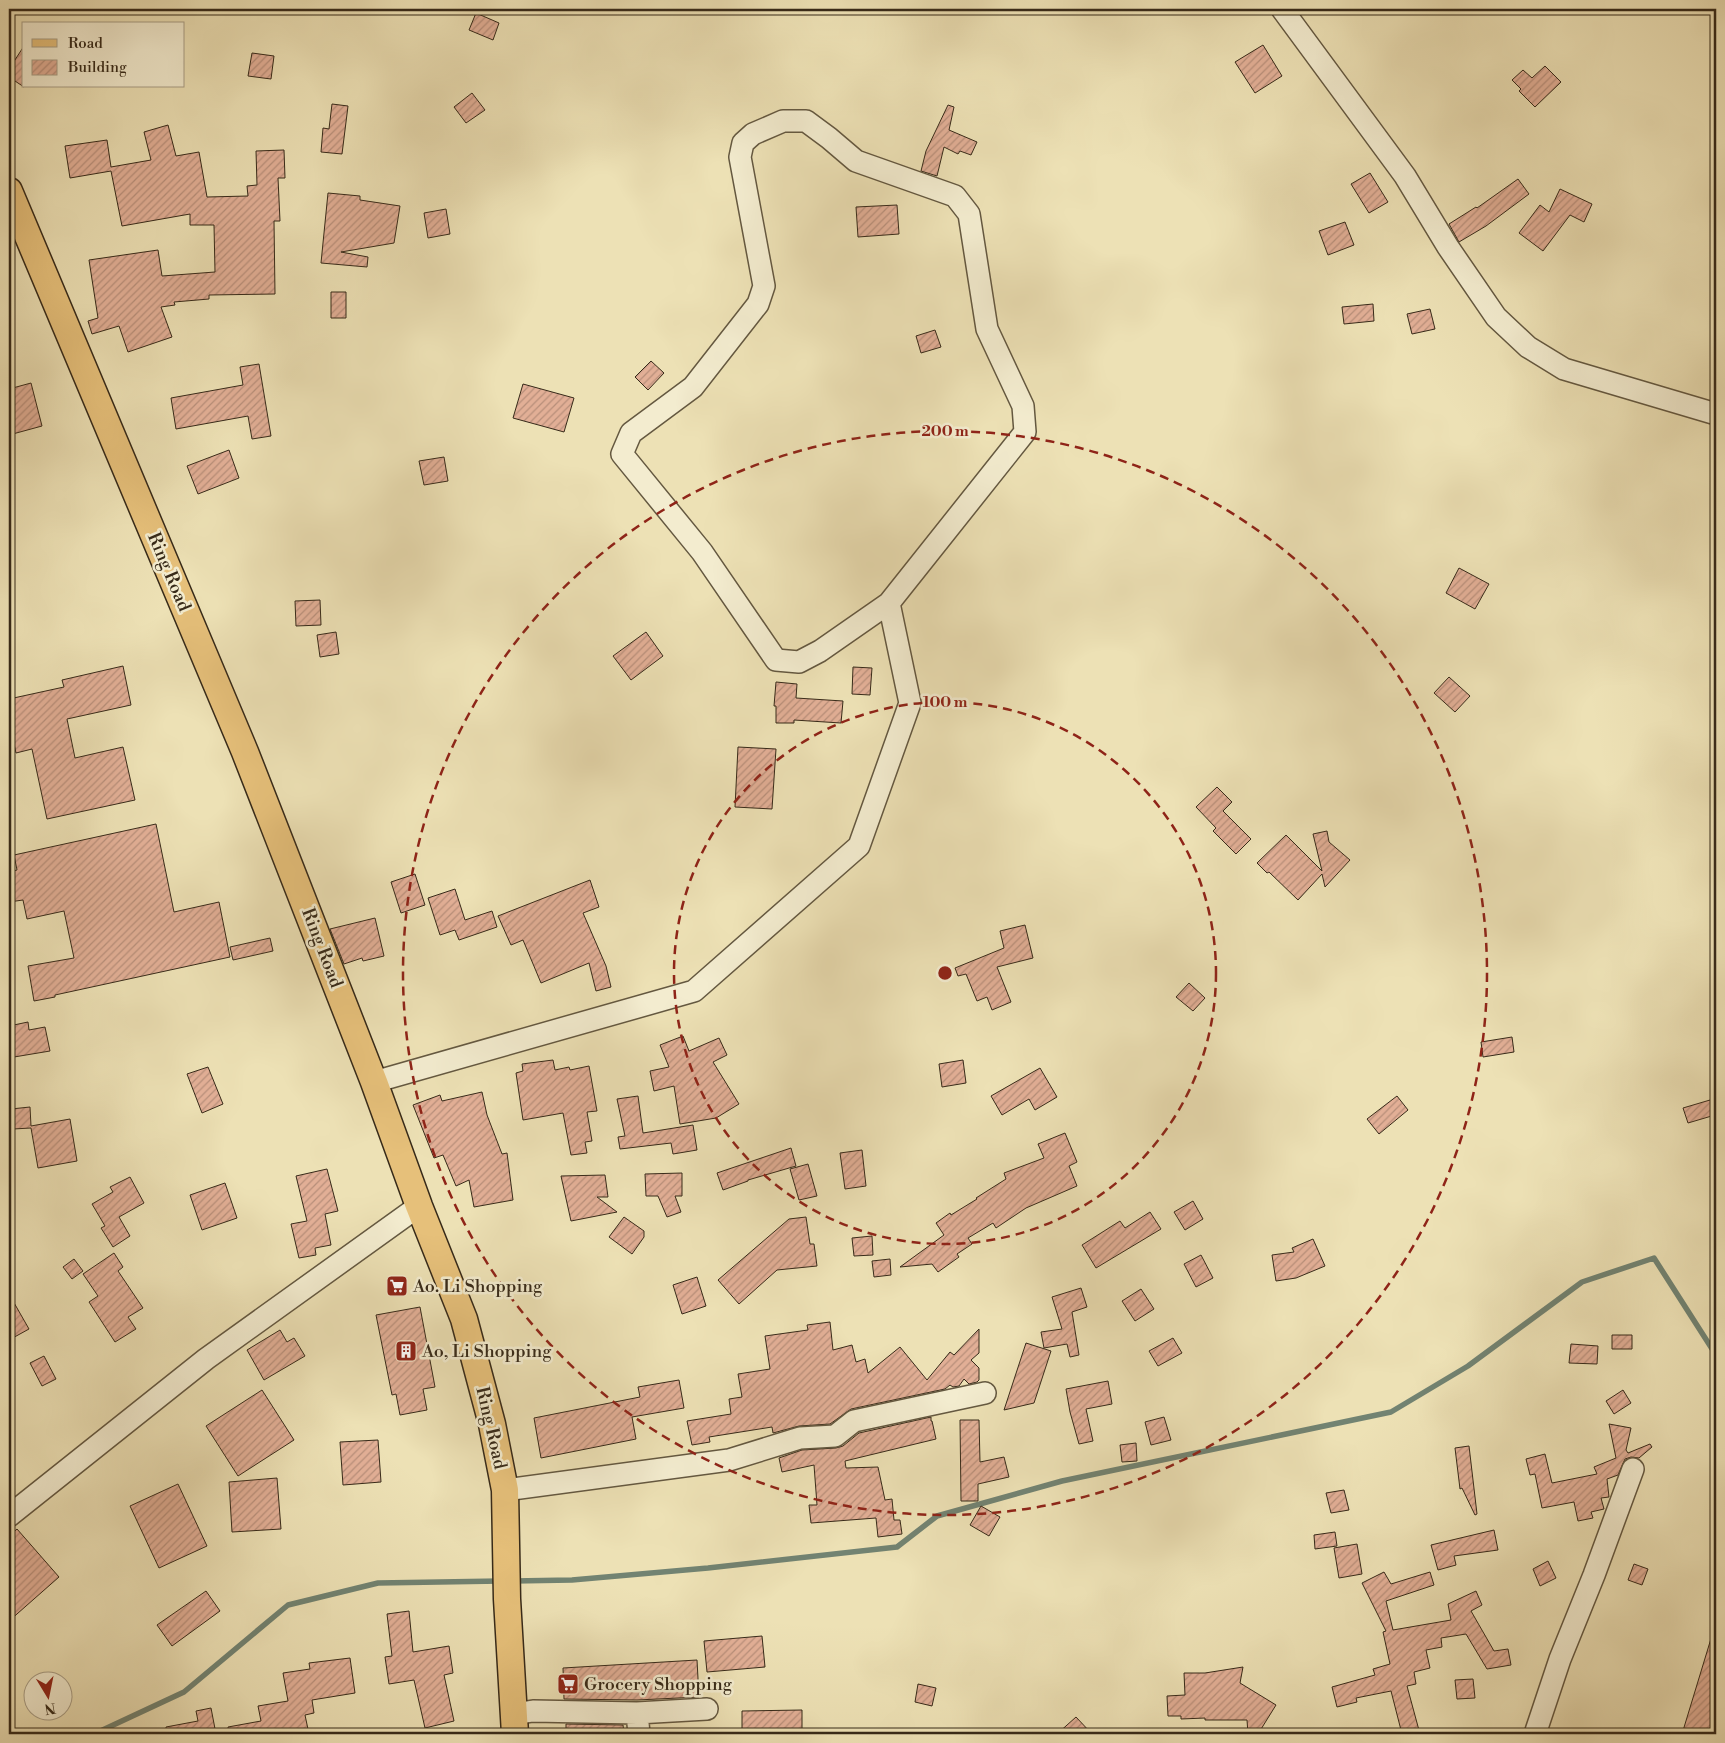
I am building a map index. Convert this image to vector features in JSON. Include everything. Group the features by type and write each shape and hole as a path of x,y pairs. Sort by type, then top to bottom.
{"main road":[{"name":"Ring Road","path":"9,191 245,752 464,1319 492,1424 505,1490 507,1599 514,1724"}],"street":[{"path":"1282,9 1404,176 1448,247 1496,317 1528,347 1564,369 1716,414"},
{"path":"783,121 806,121 856,161 955,196 969,214 987,329 1023,406 1025,432 889,603 820,651 799,662 776,660 702,552 622,454 631,433 693,387 758,304 764,286 740,158 743,144 753,134 783,121"},
{"path":"374,1082 694,991 859,846 910,703 889,603"},
{"path":"9,1516 206,1359 419,1206"},
{"path":"505,1490 729,1460 800,1438 835,1436 854,1421 984,1393"},
{"path":"1535,1734 1560,1659 1594,1575 1633,1469"},
{"path":"514,1724 532,1711 637,1713 707,1709"},
{"path":"637,1713 639,1734"}],"building":[{"path":"476,13 499,23 493,40 469,30"},
{"path":"1263,45 1282,76 1255,93 1235,62"},
{"path":"22,49 22,86 9,77 9,69"},
{"path":"252,53 274,56 271,79 248,76"},
{"path":"1545,66 1561,82 1535,107 1519,91 1521,89 1512,80 1523,70 1532,78"},
{"path":"472,93 485,110 466,123 454,107"},
{"path":"332,104 348,106 342,154 321,152 323,128 329,129"},
{"path":"948,105 954,107 949,130 977,142 971,155 960,151 958,154 944,147 937,176 921,171 926,151"},
{"path":"168,125 176,156 199,152 207,197 248,196 247,186 257,185 256,151 284,150 285,178 278,178 280,221 274,221 275,294 209,295 209,299 174,302 175,305 161,307 172,337 128,352 119,326 92,334 88,321 98,318 89,260 158,250 162,276 215,272 214,225 190,225 190,214 122,226 111,171 70,178 65,146 107,140 111,167 151,160 144,132"},
{"path":"1370,173 1388,202 1369,213 1351,184"},
{"path":"1518,179 1529,194 1486,226 1459,242 1449,224 1477,208"},
{"path":"1560,189 1592,204 1584,222 1570,215 1543,251 1519,233 1540,205 1549,212"},
{"path":"328,193 360,196 360,200 400,206 394,243 341,252 368,257 367,267 321,263"},
{"path":"897,205 899,234 858,237 856,207"},
{"path":"446,209 450,234 428,238 424,213"},
{"path":"1345,222 1354,245 1328,255 1319,231"},
{"path":"331,292 346,292 346,318 331,318"},
{"path":"1373,304 1374,321 1344,324 1342,307"},
{"path":"1430,309 1435,329 1412,334 1407,314"},
{"path":"935,330 941,347 921,353 916,336"},
{"path":"651,361 664,373 648,390 635,377"},
{"path":"259,364 271,436 252,439 248,416 176,429 171,398 243,385 240,367"},
{"path":"31,383 42,426 9,435 9,389"},
{"path":"523,384 574,398 564,432 513,418"},
{"path":"229,450 239,478 198,494 187,466"},
{"path":"444,457 448,481 424,485 419,461"},
{"path":"1459,568 1489,584 1475,609 1446,593"},
{"path":"320,600 321,625 296,626 295,601"},
{"path":"336,632 339,654 320,657 317,635"},
{"path":"646,632 663,656 631,680 613,656"},
{"path":"123,666 131,705 67,719 75,758 123,747 135,800 47,819 32,749 16,753 9,721 9,699 64,687 62,680"},
{"path":"853,667 872,668 870,695 852,694"},
{"path":"1449,677 1470,696 1455,712 1434,693"},
{"path":"776,682 797,684 796,698 843,701 841,723 794,720 794,723 776,723 776,706 774,706"},
{"path":"738,747 776,749 772,809 735,807"},
{"path":"1217,787 1232,802 1223,811 1251,839 1236,854 1213,831 1216,828 1196,807"},
{"path":"156,824 174,912 219,902 230,957 34,1001 28,966 74,958 64,911 27,919 23,900 9,902 9,872 17,870 14,855"},
{"path":"1327,831 1329,842 1350,860 1325,887 1322,874 1298,900 1257,863 1286,835 1322,871 1313,834"},
{"path":"415,874 425,905 401,913 391,882"},
{"path":"590,880 599,907 583,913 606,966 611,987 596,991 589,963 541,983 523,940 511,945 498,916"},
{"path":"455,889 465,920 492,911 497,927 459,940 455,930 440,935 428,898"},
{"path":"375,918 384,956 363,961 362,958 344,964 330,929"},
{"path":"1025,925 1033,958 997,967 1011,1002 992,1010 987,997 977,1001 966,974 958,976 955,968 1004,948 1000,931"},
{"path":"270,938 273,951 233,960 230,947"},
{"path":"1189,983 1205,998 1193,1011 1176,997"},
{"path":"28,1022 29,1030 45,1027 50,1051 14,1057 9,1026"},
{"path":"683,1036 689,1051 719,1038 727,1055 713,1062 739,1104 716,1118 680,1124 674,1086 654,1091 650,1071 669,1067 660,1045"},
{"path":"1512,1037 1514,1052 1483,1057 1481,1042"},
{"path":"553,1060 555,1070 569,1067 570,1070 589,1066 597,1111 587,1112 592,1141 585,1142 587,1153 571,1155 563,1113 523,1120 516,1073 523,1071 522,1064"},
{"path":"963,1060 966,1083 942,1087 939,1064"},
{"path":"208,1067 223,1104 202,1113 187,1074"},
{"path":"1040,1068 1057,1097 1035,1110 1029,1099 1002,1115 991,1096"},
{"path":"482,1092 487,1115 502,1154 507,1153 513,1200 474,1207 469,1180 456,1186 443,1155 434,1158 413,1105 440,1095 442,1101"},
{"path":"638,1096 643,1133 693,1125 697,1150 673,1154 671,1143 620,1149 618,1137 625,1136 617,1099"},
{"path":"1397,1096 1408,1110 1379,1134 1367,1119"},
{"path":"1710,1100 1715,1115 1688,1123 1683,1108"},
{"path":"30,1107 31,1126 70,1119 77,1161 38,1168 31,1128 13,1129 11,1109"},
{"path":"1065,1133 1077,1162 1069,1166 1077,1186 1026,1208 996,1228 993,1223 968,1238 972,1244 957,1254 959,1257 938,1272 932,1264 900,1267 944,1235 936,1223 1006,1179 1004,1173 1044,1158 1038,1144"},
{"path":"791,1148 796,1166 748,1180 723,1190 717,1173"},
{"path":"862,1150 866,1186 845,1189 840,1153"},
{"path":"808,1164 817,1196 799,1200 790,1169"},
{"path":"327,1169 338,1211 325,1214 331,1245 315,1248 316,1255 299,1258 291,1224 307,1221 296,1176"},
{"path":"682,1173 682,1196 675,1196 681,1212 667,1217 658,1196 646,1196 645,1174"},
{"path":"605,1175 608,1197 597,1197 617,1212 571,1221 561,1176"},
{"path":"130,1177 144,1203 119,1217 130,1236 113,1247 101,1228 105,1226 92,1204 113,1192 110,1187"},
{"path":"225,1183 237,1218 202,1230 190,1195"},
{"path":"1193,1201 1203,1219 1185,1230 1174,1212"},
{"path":"1150,1212 1161,1229 1096,1268 1082,1245 1120,1221 1125,1228"},
{"path":"624,1217 644,1231 644,1237 632,1254 609,1237"},
{"path":"806,1217 810,1244 814,1244 817,1266 777,1270 739,1304 718,1280 789,1219"},
{"path":"872,1236 873,1255 854,1256 852,1238"},
{"path":"1313,1239 1325,1266 1296,1278 1276,1281 1272,1255 1294,1252 1292,1248"},
{"path":"114,1253 123,1267 118,1271 143,1308 128,1317 136,1329 115,1342 89,1302 98,1296 83,1274"},
{"path":"1201,1255 1213,1278 1196,1287 1184,1264"},
{"path":"74,1259 83,1271 72,1279 63,1267"},
{"path":"890,1259 891,1275 874,1277 872,1261"},
{"path":"697,1277 706,1306 682,1314 673,1285"},
{"path":"1081,1288 1087,1307 1072,1312 1079,1355 1070,1357 1067,1344 1044,1348 1041,1332 1062,1329 1052,1297"},
{"path":"1141,1289 1154,1309 1135,1321 1122,1301"},
{"path":"9,1294 29,1329 9,1340"},
{"name":"Ao, Li Shopping","path":"420,1307 435,1387 423,1389 427,1410 400,1415 396,1394 392,1395 376,1315"},
{"path":"830,1322 833,1350 852,1345 856,1362 865,1359 868,1373 900,1347 927,1380 950,1352 954,1355 979,1329 979,1353 971,1360 979,1368 979,1380 969,1384 964,1379 959,1386 953,1387 950,1385 945,1389 851,1409 830,1424 799,1426 773,1433 772,1427 709,1437 710,1442 692,1445 687,1421 731,1414 729,1399 742,1397 738,1374 770,1369 765,1336 808,1330 807,1325"},
{"path":"280,1330 287,1342 294,1338 305,1356 264,1380 247,1350"},
{"path":"1612,1335 1632,1335 1632,1349 1612,1349"},
{"path":"1173,1338 1182,1353 1158,1366 1149,1351"},
{"path":"1026,1343 1051,1351 1034,1403 1004,1410"},
{"path":"1571,1344 1598,1346 1597,1364 1569,1363"},
{"path":"44,1356 56,1379 42,1386 30,1363"},
{"path":"679,1380 684,1408 632,1417 636,1439 541,1458 534,1418 640,1397 638,1387"},
{"path":"1108,1381 1112,1404 1086,1409 1093,1441 1079,1444 1066,1389"},
{"path":"262,1390 294,1440 238,1476 206,1426"},
{"path":"1623,1390 1631,1403 1614,1414 1606,1401"},
{"path":"931,1417 936,1439 845,1461 846,1468 878,1467 885,1500 892,1499 894,1520 900,1520 902,1534 878,1537 876,1518 811,1523 809,1505 817,1505 814,1465 782,1472 779,1458 802,1450 836,1448 843,1446 859,1433"},
{"path":"1164,1417 1171,1440 1151,1445 1145,1422"},
{"path":"960,1420 979,1420 980,1462 1004,1457 1009,1477 978,1484 978,1501 961,1501"},
{"path":"1609,1424 1631,1428 1626,1450 1628,1453 1650,1444 1652,1447 1639,1458 1631,1457 1625,1459 1618,1475 1607,1479 1609,1497 1601,1498 1604,1509 1591,1512 1593,1518 1578,1521 1574,1502 1542,1508 1535,1474 1530,1475 1526,1459 1545,1454 1552,1483 1597,1474 1594,1467 1616,1458"},
{"path":"378,1440 381,1482 343,1485 340,1442"},
{"path":"1136,1443 1137,1461 1122,1462 1120,1445"},
{"path":"1469,1446 1477,1514 1475,1515 1462,1488 1460,1489 1455,1448"},
{"path":"277,1478 281,1529 232,1532 229,1482"},
{"path":"178,1484 207,1546 159,1568 130,1506"},
{"path":"1344,1490 1349,1510 1331,1513 1326,1493"},
{"path":"981,1506 1000,1517 989,1536 970,1525"},
{"path":"17,1529 59,1577 9,1621 9,1536"},
{"path":"1494,1530 1498,1550 1454,1556 1456,1565 1438,1570 1431,1545"},
{"path":"1335,1532 1337,1546 1315,1549 1314,1535"},
{"path":"1357,1544 1362,1574 1339,1578 1334,1548"},
{"path":"1548,1561 1556,1578 1540,1586 1533,1569"},
{"path":"1634,1564 1648,1569 1642,1585 1628,1580"},
{"path":"1384,1572 1391,1584 1430,1572 1434,1585 1386,1601 1393,1630 1451,1620 1448,1604 1476,1591 1482,1605 1471,1611 1494,1651 1508,1649 1511,1665 1487,1669 1466,1634 1441,1638 1442,1647 1426,1650 1430,1668 1414,1672 1416,1684 1407,1686 1420,1734 1402,1734 1391,1691 1356,1698 1357,1702 1337,1707 1332,1687 1375,1675 1373,1669 1390,1664 1383,1632 1386,1631 1362,1583"},
{"path":"206,1591 220,1611 172,1646 157,1625"},
{"path":"409,1611 413,1652 449,1646 453,1673 444,1675 454,1721 425,1728 414,1680 389,1684 385,1657 392,1656 387,1614"},
{"path":"1713,1632 1716,1633 1716,1734 1682,1734"},
{"path":"762,1636 765,1667 707,1672 704,1641"},
{"path":"350,1658 355,1693 312,1700 314,1713 305,1715 309,1734 229,1734 228,1727 261,1721 258,1706 288,1701 283,1673 310,1669 309,1663"},
{"path":"697,1660 699,1697 637,1700 564,1699 563,1668"},
{"path":"1243,1667 1240,1683 1276,1705 1258,1734 1248,1734 1247,1720 1181,1719 1181,1716 1168,1716 1167,1696 1185,1695 1184,1673 1205,1673"},
{"path":"1473,1679 1475,1698 1457,1699 1455,1680"},
{"path":"918,1684 936,1688 932,1706 915,1702"},
{"path":"211,1708 216,1734 166,1734 166,1727 198,1721 196,1711"},
{"path":"802,1710 802,1729 742,1730 742,1711"},
{"path":"1076,1717 1092,1734 1057,1734"},
{"path":"566,1724 623,1725 624,1734 566,1734"}],"waterway":[{"path":"513,1581 572,1580 708,1568 897,1547 937,1516 1062,1481 1391,1412 1468,1366 1582,1282 1654,1258 1716,1355"},
{"path":"94,1734 184,1692 288,1605 378,1583 501,1581"}],"place":[{"name":"Ao. Li Shopping","path":"397,1286"},
{"name":"Ao, Li Shopping","path":"406,1351"},
{"name":"Grocery Shopping","path":"568,1684"}]}
